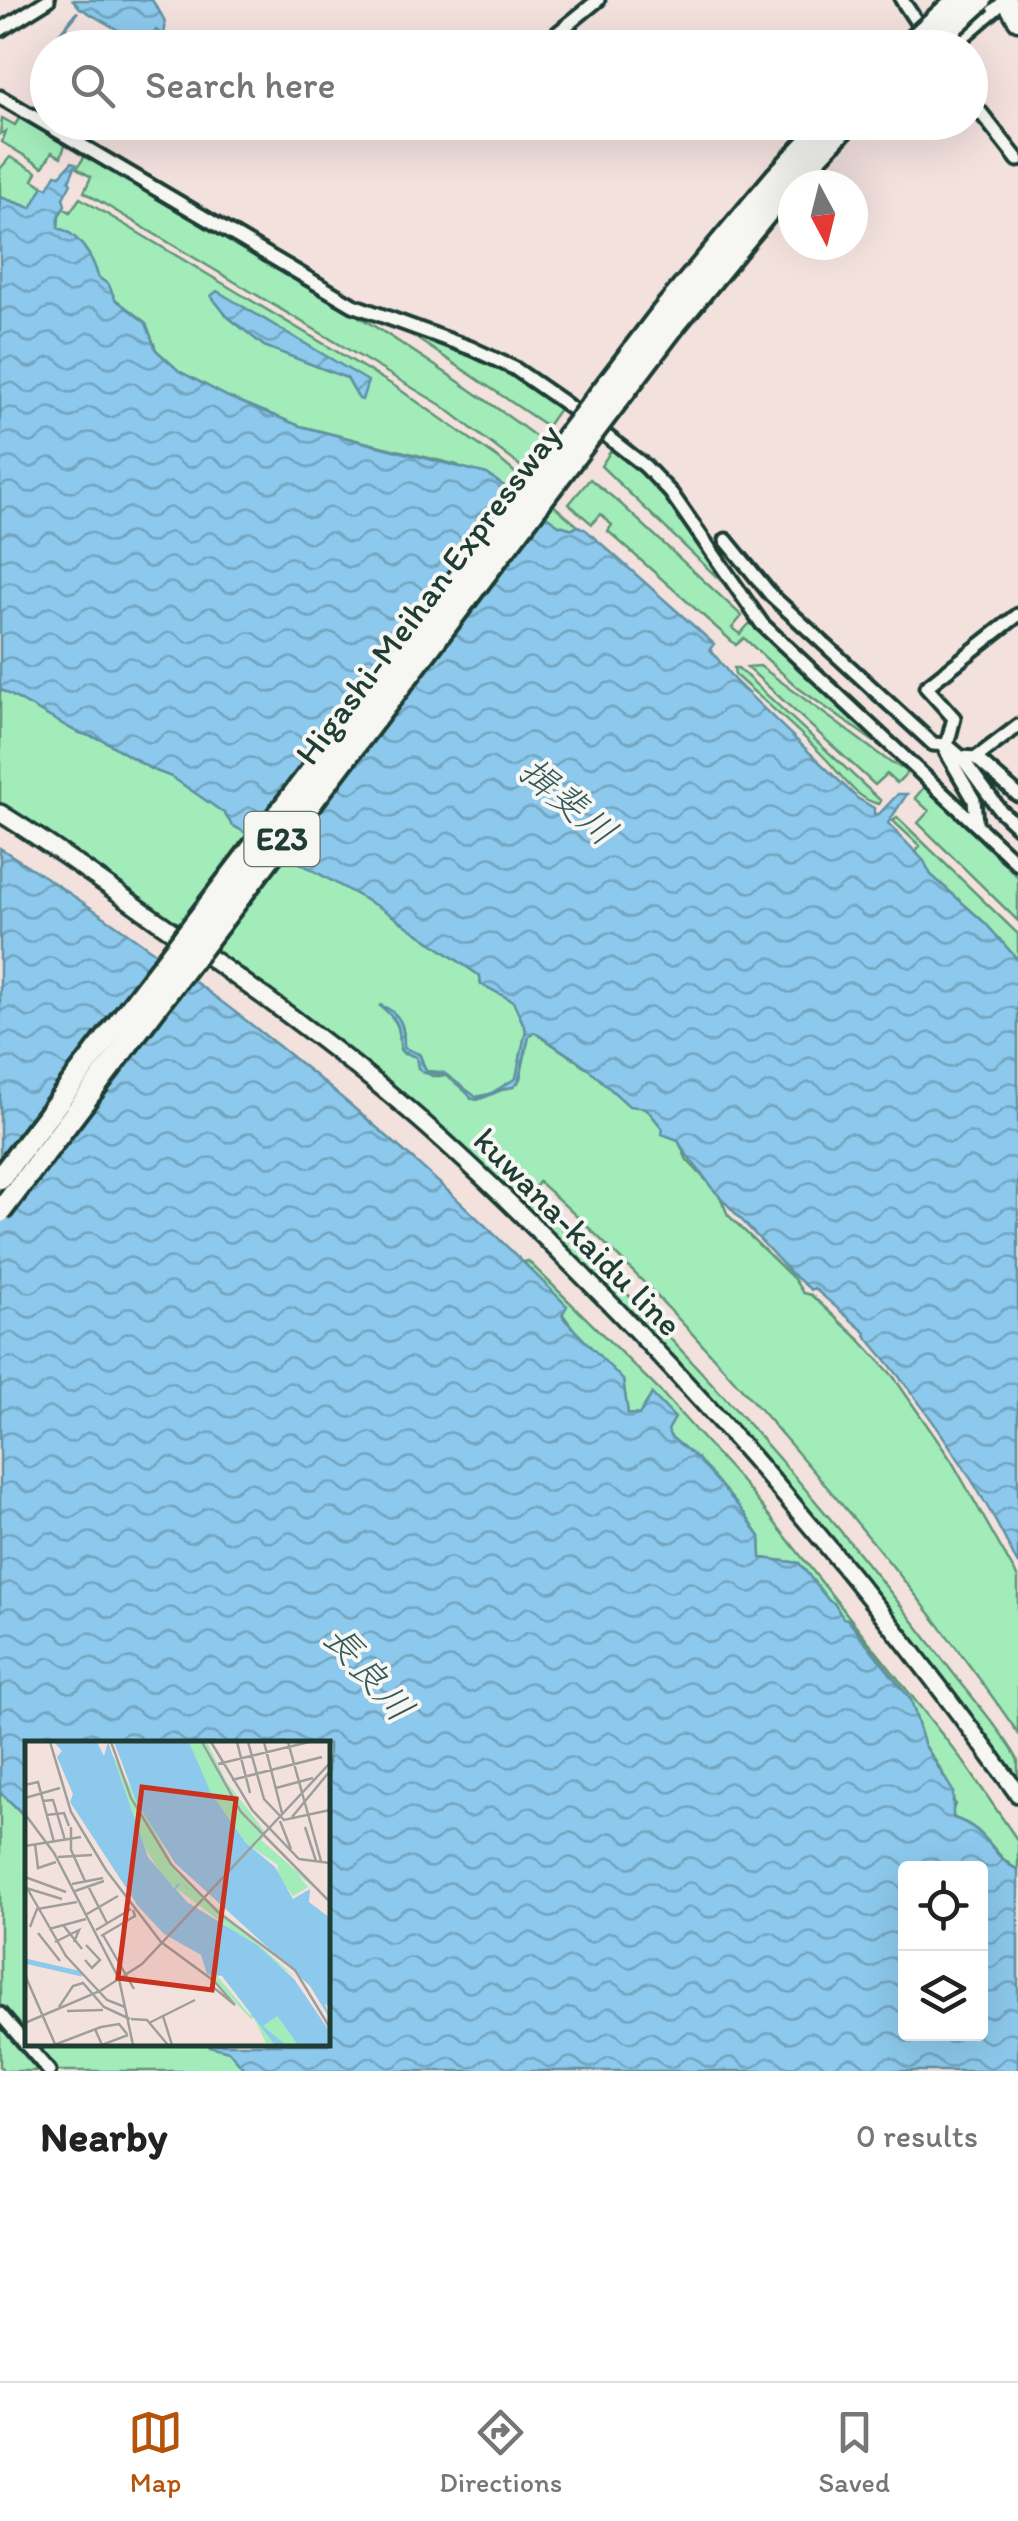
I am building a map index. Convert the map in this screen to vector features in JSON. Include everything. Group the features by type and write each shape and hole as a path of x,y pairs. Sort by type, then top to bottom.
{"highway":[{"path":"910,30 940,0"},
{"path":"926,30 958,0"},
{"path":"950,30 982,0"},
{"path":"1006,0 1018,20"},
{"name":"Higashi-Meihan Expressway","path":"0,1178 662,314 812,140"},
{"name":"Higashi-Meihan Expressway","path":"0,1212 676,324 788,187 833,140"}],"main road":[{"name":"kuwana-kaidu line","path":"0,813 220,964 313,1034 390,1094 512,1204 695,1392 790,1501 940,1685 1018,1794"}],"street":[{"path":"561,30 598,0"},
{"path":"902,0 920,30"},
{"path":"971,30 1006,0"},
{"path":"0,31 46,1"},
{"path":"0,97 30,115"},
{"path":"988,121 1018,160"},
{"path":"73,140 353,306 471,348 514,368 563,402 630,454 671,493 762,624 1018,864"},
{"path":"726,540 771,594 932,744 947,745 961,757 1000,810 1018,827"},
{"path":"976,822 974,800 946,752 954,718 926,686 1018,615"},
{"path":"976,758 1018,726"},
{"path":"961,757 976,758 1018,795"},
{"path":"0,2014 25,2043"},
{"path":"28,2046 49,2071"}],"green space":[{"path":"21,115 30,120 30,140 66,142 61,157 52,152 43,167 2,142 6,131 0,134 2,118 15,125"},
{"path":"86,154 376,327 543,442 523,468 441,405 84,192 91,177 77,168"},
{"path":"10,157 37,172 33,180 43,186 32,208 0,197 0,169"},
{"path":"80,198 396,387 499,459 578,526 573,529 559,525 457,465 300,426 228,397 179,371 156,350 146,323 115,299 83,248 58,228 64,208 70,212","holes":["212,297 367,381 347,378 264,346 227,316"]},
{"path":"407,332 487,363 561,406 547,426"},
{"path":"614,446 691,527 721,581 601,466"},
{"path":"590,479 742,616 732,628 740,634 750,623 887,751 797,687 744,638 736,645 608,531 612,525 600,514 592,524 569,504"},
{"path":"760,666 891,763 909,771 897,783 887,774 875,785 747,667"},
{"path":"734,668 881,801 879,804 850,786 805,738 735,675"},
{"path":"0,689 77,732 103,740 172,777 225,813 232,825 384,910 480,976 481,984 513,1001 526,1030 516,1079 490,1094 476,1097 453,1081 476,1100 513,1087 520,1079 529,1036 534,1032 646,1108 678,1140 687,1160 719,1194 728,1215 794,1279 803,1293 811,1295 861,1341 893,1376 951,1460 1018,1578 1018,1733 883,1555 704,1346 607,1245 539,1182 529,1196 696,1366 852,1544 1008,1743 1018,1761 1018,1784 699,1387 516,1198 296,1013 67,847 0,805","holes":["381,1005 401,1022 404,1048 420,1055 426,1071 446,1076 432,1076 418,1068 416,1056 404,1054 397,1024"]},
{"path":"925,786 1018,877 1018,921 918,823 929,811 915,798"},
{"path":"897,817 1018,934 1018,960 985,923 931,875 916,852 920,846 893,821"},
{"path":"528,1261 661,1392 748,1489 963,1761 1018,1841 1018,1870 975,1829 954,1818 955,1804 942,1771 924,1744 911,1700 848,1619 843,1619 799,1563 761,1558 760,1537 698,1459 670,1437 652,1394 639,1415 628,1414 623,1380 584,1343 524,1262"},
{"path":"0,1792 25,1816 25,2036 0,2007"},
{"path":"0,2023 41,2071 4,2071 0,2066"},
{"path":"34,2046 214,2046 229,2051 246,2071 56,2071"}],"water":[{"path":"73,0 152,0 163,17 165,30 118,30"},
{"name":"揖斐川","path":"72,162 76,164 63,198 65,205 58,228 84,247 98,277 109,285 115,299 146,323 156,350 179,371 228,397 300,426 487,474 559,525 586,530 714,644 710,649 735,681 857,798 874,808 874,814 879,814 898,794 907,794 888,823 924,861 931,875 985,923 1018,960 1018,1565 986,1503 949,1445 866,1333 791,1273 711,1187 678,1140 662,1134 663,1129 646,1108 629,1106 584,1065 534,1032 529,1036 518,1083 513,1087 483,1098 472,1099 447,1076 424,1073 416,1057 401,1051 398,1025 379,1005 397,1016 404,1048 419,1054 426,1071 444,1073 476,1097 490,1094 516,1078 526,1030 513,1001 481,984 480,976 384,910 232,825 224,813 172,777 103,740 77,732 0,689 0,197 31,208 43,186 48,188 56,174 60,175"},
{"path":"217,291 368,381 362,400 347,378 264,346 227,316 211,296"},
{"name":"長良川","path":"0,848 152,950 225,1005 435,1179 567,1306 562,1315 565,1320 623,1380 628,1414 639,1415 652,1394 675,1418 668,1430 670,1436 698,1459 744,1513 760,1537 761,1558 799,1563 834,1603 911,1700 924,1744 953,1791 953,1818 975,1829 1001,1858 1018,1870 1018,2071 246,2071 229,2051 209,2046 330,2046 330,1741 25,1741 25,1816 0,1792"}],"waterway":[{"path":"63,30 77,13"}]}
